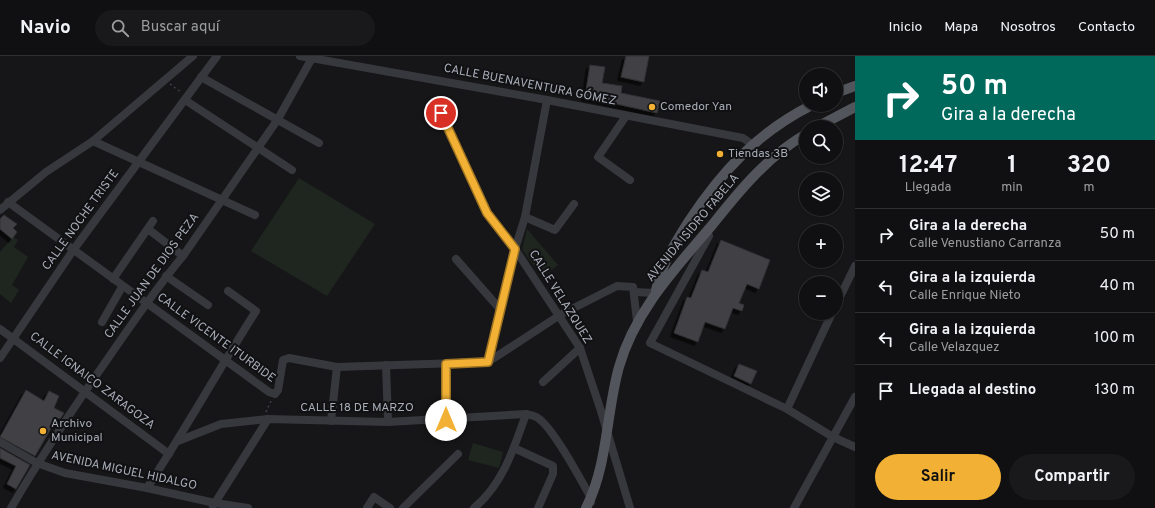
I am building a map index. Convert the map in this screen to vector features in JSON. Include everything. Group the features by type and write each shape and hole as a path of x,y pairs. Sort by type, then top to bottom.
{"main road":[{"path":"843,90 855,86"},
{"path":"830,120 855,107"},
{"name":"AVENIDA ISIDRO FABELA","path":"655,294 660,271 691,219 713,186 740,156 799,112"},
{"name":"AVENIDA ISIDRO FABELA","path":"586,508 591,503 599,473 619,366 637,321 655,294 733,197 766,164 799,139"},
{"path":"691,219 692,226 697,231 704,234"}],"street":[{"path":"0,210 46,172 94,141 193,56"},
{"name":"CALLE NOCHE TRISTE","path":"0,358 74,249 217,56"},
{"name":"CALLE BUENAVENTURA GÓMEZ","path":"300,56 547,100 743,138 753,145"},
{"name":"CALLE JUAN DE DIOS PEZA","path":"11,508 37,463 85,391 166,276 183,256 278,119 312,58"},
{"path":"201,77 319,143"},
{"path":"186,98 292,170"},
{"path":"488,362 515,249 525,217 547,100"},
{"name":"CALLE VELAZQUEZ","path":"441,113 487,213 515,249 560,315 580,348 630,508"},
{"path":"626,116 598,157 630,180"},
{"path":"94,141 221,201 255,215"},
{"name":"CALLE VICENTE ITURBIDE","path":"8,202 113,278 122,287 147,303 269,392 275,394"},
{"path":"525,217 555,230 574,204"},
{"path":"113,278 153,221"},
{"path":"148,229 183,256"},
{"path":"704,234 709,236 650,342 787,409 833,437 855,447"},
{"path":"456,259 500,309"},
{"path":"843,291 855,266"},
{"path":"166,276 208,305"},
{"path":"275,394 278,390 283,360 289,358 337,367 488,362 560,315 617,286 633,287 637,321"},
{"path":"102,322 122,287"},
{"path":"147,488 178,441 225,360 256,311 228,291"},
{"path":"634,292 655,294"},
{"path":"787,409 829,320"},
{"name":"CALLE IGNAICO ZARAGOZA","path":"0,329 169,454"},
{"path":"543,382 580,348"},
{"path":"446,364 446,420"},
{"path":"386,365 388,422"},
{"path":"331,421 337,367"},
{"path":"794,508 855,397"},
{"path":"474,508 499,481 514,448 526,414 537,418 548,429 575,469 591,503"},
{"name":"CALLE 18 DE MARZO","path":"178,441 222,424 265,419 388,422 446,420 484,415 526,414"},
{"path":"213,506 265,419"},
{"name":"AVENIDA MIGUEL HIDALGO","path":"0,442 37,463 65,473 147,488 213,506 248,508"},
{"path":"514,448 553,466 553,474 538,508"},
{"path":"403,508 458,454"},
{"path":"367,508 374,497 390,508"}],"path":[{"path":"168,83 186,98"},
{"path":"265,419 275,394"}],"shaded area":[{"path":"299,178 375,224 327,296 251,251"},
{"path":"527,229 558,265 543,277 522,250"},
{"path":"13,237 18,240 14,247 28,257 12,285 19,290 11,303 0,294 0,252"},
{"path":"473,443 503,452 499,468 468,460"}],"building":[{"path":"626,56 649,56 644,82 621,77"},
{"path":"590,65 605,67 602,83 622,86 621,93 660,101 657,113 585,97"},
{"path":"4,215 17,224 13,228 17,232 12,239 0,229 0,219"},
{"path":"721,240 770,260 759,289 747,284 739,303 744,305 742,311 733,308 725,329 705,322 698,342 674,333 687,297 691,298 702,270 708,272"},
{"path":"739,364 757,371 751,384 734,376"},
{"path":"26,390 44,401 49,391 59,396 54,408 64,413 60,419 57,418 35,456 0,437"},
{"path":"0,448 30,465 16,489 7,484 16,466 0,458"}],"place":[{"name":"Comedor Yan","path":"652,107"},
{"name":"Tiendas 3B","path":"720,154"},
{"name":"Archivo Municipal","path":"43,431"}],"route":[{"path":"441,113 487,213 515,249 488,362 446,364 446,420"}]}
